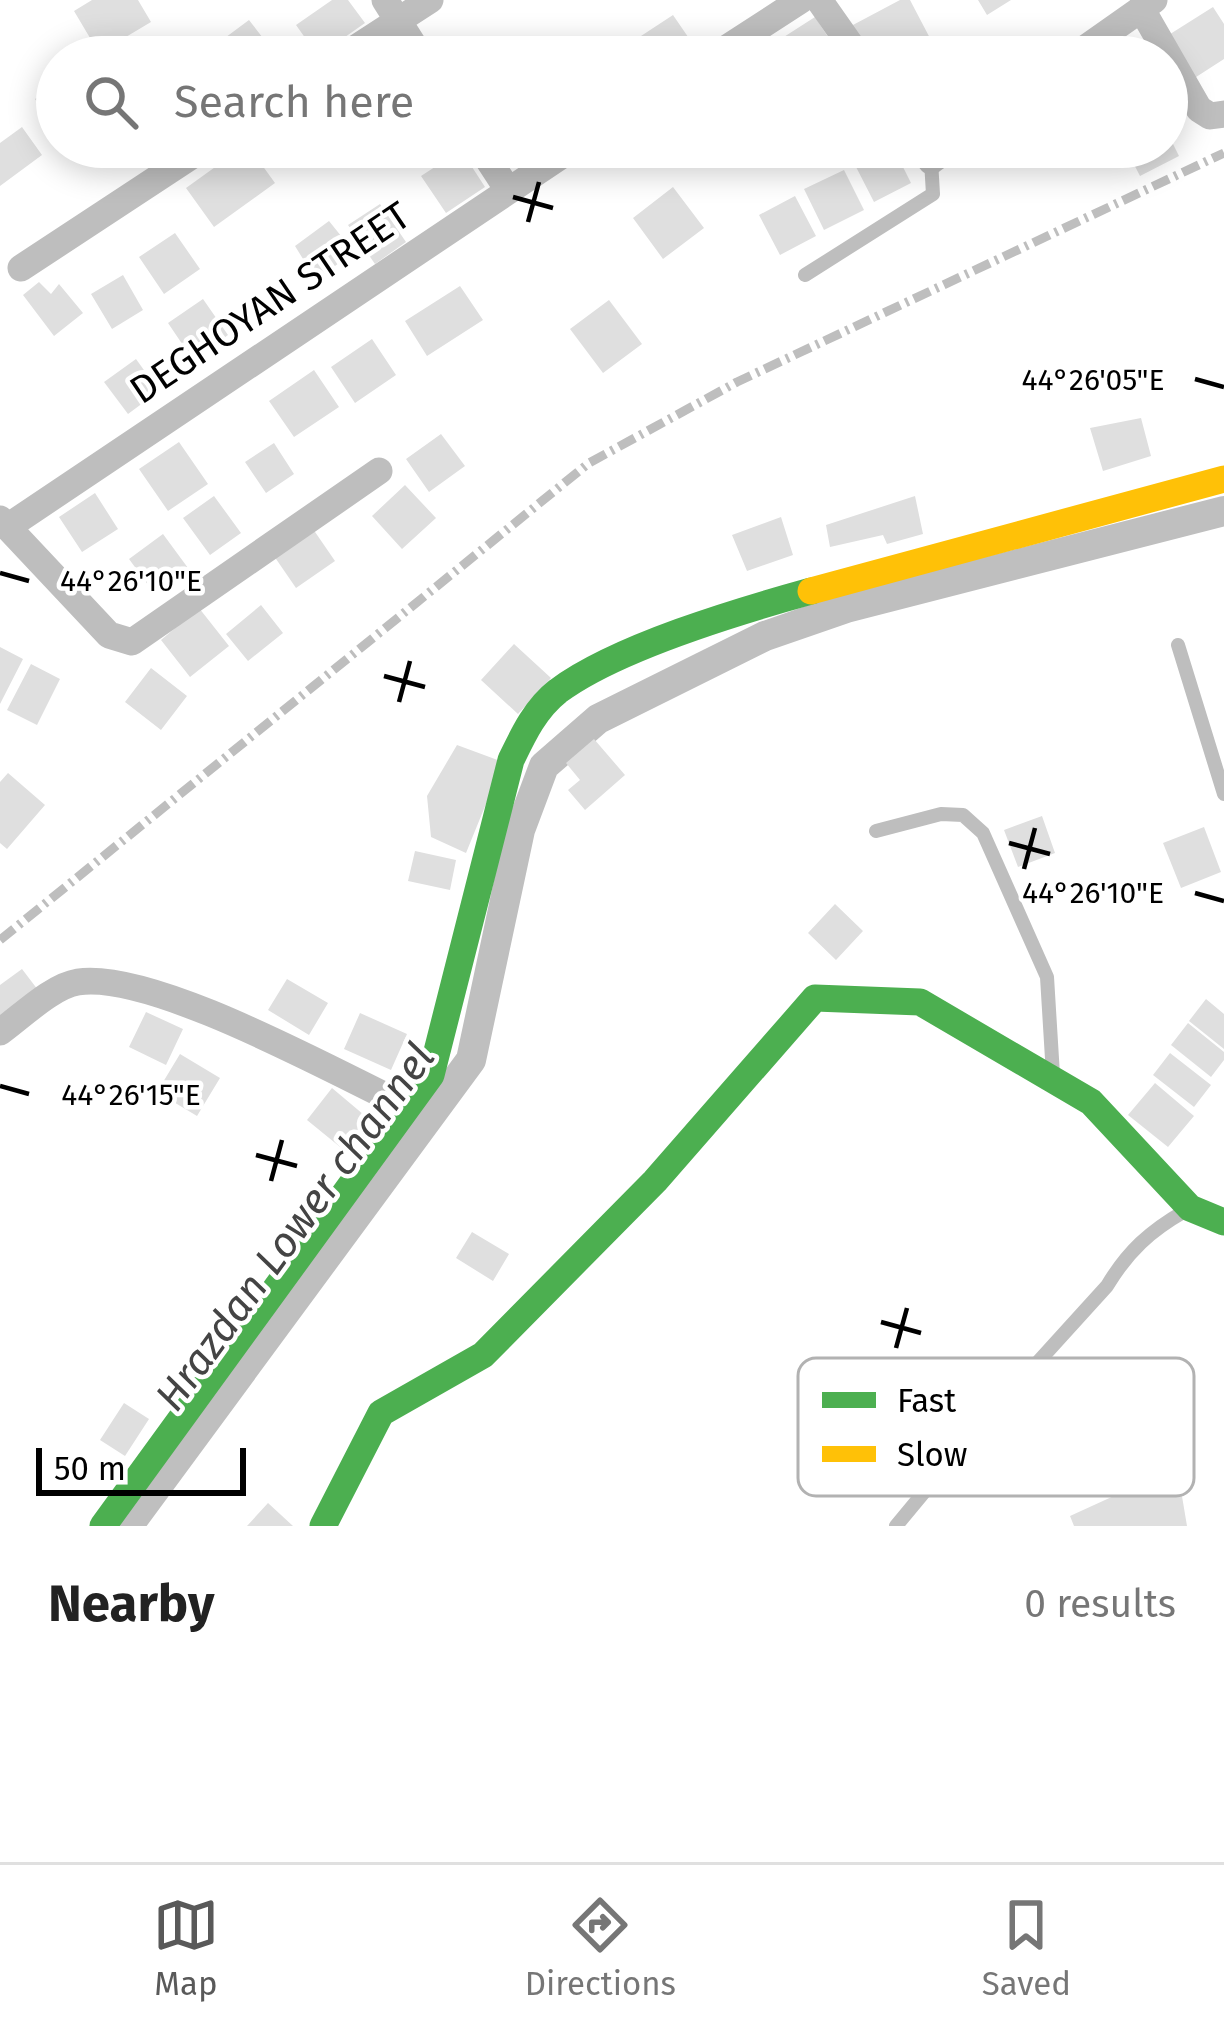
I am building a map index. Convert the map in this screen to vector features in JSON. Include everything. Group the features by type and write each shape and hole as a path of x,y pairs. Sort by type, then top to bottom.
{"street":[{"path":"364,36 391,10 430,0"},
{"path":"745,36 801,0"},
{"path":"819,0 844,36"},
{"path":"1103,36 1148,4 1164,36"},
{"path":"391,10 408,36"},
{"path":"1188,86 1199,109 1210,116 1224,114"},
{"path":"21,268 173,168"},
{"path":"494,168 508,190"},
{"name":"DEGHOYAN STREET","path":"5,523 542,168"},
{"path":"5,523 109,635 132,642 380,471"},
{"path":"103,1526 431,1075 511,760 527,724 557,692 629,652 789,598 1224,479"},
{"path":"0,1032 72,983 109,980 185,1002 406,1106"},
{"path":"323,1526 381,1413 483,1355 655,1181 815,998 920,1002 1091,1102 1190,1208 1224,1222"}],"lane":[{"path":"805,274 933,194 934,168"},
{"path":"1178,645 1224,794"},
{"path":"876,832 941,814 963,815 983,833 1048,977 1053,1080"},
{"path":"1042,1358 1107,1286 1135,1246 1190,1208"},
{"path":"896,1526 921,1496"}],"building":[{"path":"92,0 138,0 151,22 128,36 89,36 74,11"},
{"path":"332,0 348,0 365,23 346,36 304,36 296,25"},
{"path":"900,0 910,0 929,36 856,36 851,26"},
{"path":"978,0 1011,0 987,15"},
{"path":"1213,7 1224,24 1224,59 1193,79 1188,71 1188,36 1167,36"},
{"path":"673,15 687,36 641,36"},
{"path":"815,17 827,36 785,36"},
{"path":"249,20 261,36 227,36"},
{"path":"22,127 36,147 36,159 0,186 0,143"},
{"path":"214,168 264,168 275,183 214,227 186,188"},
{"path":"433,168 473,168 485,187 446,213 421,176"},
{"path":"857,168 904,168 911,183 874,202"},
{"path":"844,170 864,210 824,230 804,189"},
{"path":"673,187 704,228 663,259 633,218"},
{"path":"795,196 816,236 780,255 759,215"},
{"path":"380,204 406,242 375,264 348,225"},
{"path":"329,221 354,252 316,280 295,246"},
{"path":"175,233 200,269 164,294 139,257"},
{"path":"123,275 143,310 112,329 91,294"},
{"path":"39,282 51,294 59,284 83,313 54,336 23,295"},
{"path":"460,286 483,320 427,356 405,321"},
{"path":"203,299 228,335 193,360 168,323"},
{"path":"609,300 642,344 603,373 570,329"},
{"path":"372,339 396,375 355,403 331,367"},
{"path":"136,359 159,391 128,414 104,382"},
{"path":"314,370 339,407 294,437 269,401"},
{"path":"1141,418 1151,456 1103,471 1090,428"},
{"path":"441,434 465,466 429,492 406,459"},
{"path":"179,442 208,484 168,511 139,469"},
{"path":"274,443 294,474 266,493 245,462"},
{"path":"405,485 436,518 402,549 372,516"},
{"path":"95,493 118,529 82,552 59,517"},
{"path":"214,496 241,533 210,555 183,518"},
{"path":"915,496 923,534 887,544 883,535 830,547 826,525"},
{"path":"781,517 793,555 747,571 732,535"},
{"path":"313,529 335,561 296,588 274,556"},
{"path":"163,534 188,568 154,593 129,559"},
{"path":"261,605 283,633 248,661 226,634"},
{"path":"199,608 229,646 190,677 161,640"},
{"path":"514,644 551,678 518,714 481,680"},
{"path":"0,647 23,659 0,704"},
{"path":"31,664 60,679 37,725 7,710"},
{"path":"151,668 187,696 161,730 125,702"},
{"path":"594,739 625,775 585,810 568,790 580,780 566,763"},
{"path":"457,745 503,762 466,853 431,837 427,796"},
{"path":"8,773 45,805 7,849 0,843 0,782"},
{"path":"1042,816 1055,853 1018,867 1004,830"},
{"path":"1204,827 1221,872 1181,888 1163,843"},
{"path":"415,851 456,860 450,890 408,881"},
{"path":"835,904 863,931 836,960 808,933"},
{"path":"22,969 38,990 0,1019 0,985"},
{"path":"287,979 328,1003 309,1035 268,1010"},
{"path":"1206,999 1224,1014 1224,1049 1189,1021"},
{"path":"146,1012 183,1029 166,1065 129,1047"},
{"path":"360,1013 407,1034 391,1070 344,1049"},
{"path":"1188,1023 1224,1052 1224,1060 1211,1077 1171,1045"},
{"path":"1170,1053 1211,1085 1194,1107 1153,1075"},
{"path":"180,1054 220,1078 197,1116 157,1092"},
{"path":"1155,1083 1194,1116 1168,1147 1128,1115"},
{"path":"332,1088 370,1120 345,1151 307,1120"},
{"path":"472,1232 509,1254 493,1281 456,1258"},
{"path":"124,1403 149,1419 125,1456 100,1440"},
{"path":"1114,1496 1182,1496 1187,1526 1074,1526 1070,1516"},
{"path":"268,1503 293,1526 247,1526"}],"waterway":[{"name":"Hrazdan Lower channel","path":"128,1526 471,1060 520,830 544,766 598,719 765,636 846,608 1224,511"}],"railway":[{"path":"0,940 589,463 737,382 1224,153"}],"traffic: fast":[{"path":"103,1526 431,1075 511,760 536,714 558,691 583,675 645,645 811,591"},
{"path":"323,1526 381,1413 483,1355 655,1181 815,998 920,1002 1091,1102 1190,1208 1224,1222"}],"traffic: slow":[{"path":"811,591 1224,479"}]}
